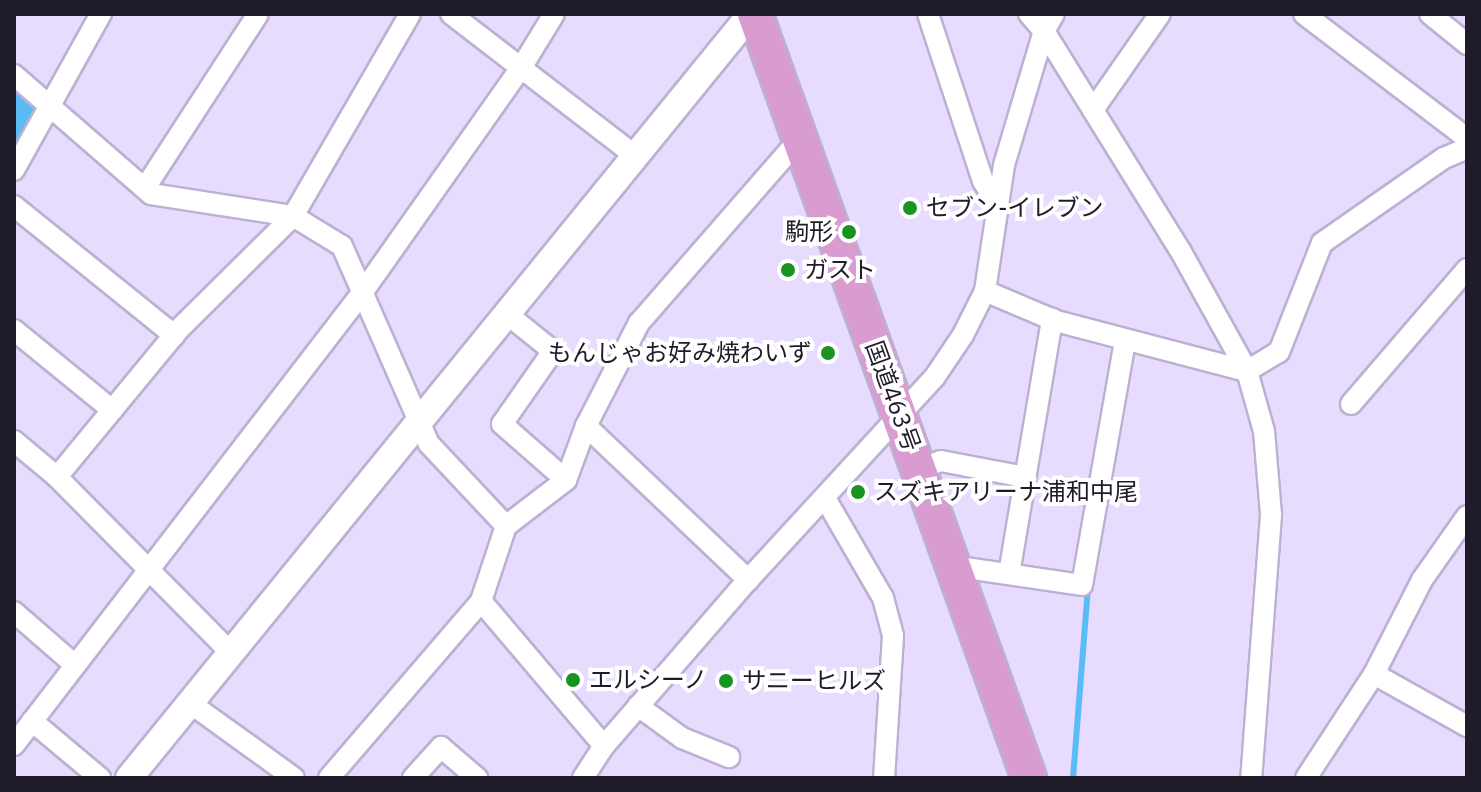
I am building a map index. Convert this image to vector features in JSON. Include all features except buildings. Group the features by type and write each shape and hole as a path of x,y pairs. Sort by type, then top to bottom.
{"highway":[{"name":"国道463号","path":"753,14 801,137 1029,778"}],"street":[{"path":"14,170 101,14"},
{"path":"145,188 258,14"},
{"path":"57,477 174,335 293,216 410,14"},
{"path":"451,14 633,154"},
{"path":"14,745 362,293 521,68 554,14"},
{"path":"129,778 507,314 633,154 753,14"},
{"path":"928,14 983,181 990,192 999,196"},
{"path":"1029,14 1049,23 1093,110 1180,250 1247,371 1264,431 1271,515 1251,778"},
{"path":"1093,110 1160,14"},
{"path":"1304,14 1467,138"},
{"path":"1430,14 1467,44"},
{"path":"583,778 604,746 748,580 934,378 963,335 985,291 999,196 1011,141 1049,23"},
{"path":"14,75 151,194 293,216 342,246 429,444 506,526"},
{"path":"329,778 481,601 506,526 566,480 586,426 639,323 801,137"},
{"path":"985,291 1052,319 1125,341 1247,371 1279,352 1322,243 1444,158 1467,148"},
{"path":"14,206 174,335"},
{"path":"1351,404 1467,269"},
{"path":"507,314 553,351 502,424 566,480"},
{"path":"1009,574 1052,319"},
{"path":"14,330 112,410"},
{"path":"953,566 1082,585 1125,341"},
{"path":"586,426 748,580"},
{"path":"14,441 57,477 231,653"},
{"path":"919,469 941,461 1025,477"},
{"path":"825,498 883,598 893,636 884,778"},
{"path":"1306,778 1374,674 1422,580 1464,525"},
{"path":"481,601 604,746"},
{"path":"14,612 75,665"},
{"path":"1374,674 1467,726"},
{"path":"190,703 294,778"},
{"path":"638,706 682,738 729,757"},
{"path":"32,721 100,778"},
{"path":"413,778 441,747 477,778"}],"water":[{"path":"14,87 40,108 14,153"}],"waterway":[{"path":"1073,778 1088,587"}],"place":[{"name":"セブン-イレブン","path":"910,208"},
{"name":"駒形","path":"849,232"},
{"name":"ガスト","path":"788,270"},
{"name":"もんじゃお好み焼わいず","path":"828,353"},
{"name":"スズキアリーナ浦和中尾","path":"858,492"},
{"name":"エルシーノ","path":"573,680"},
{"name":"サニーヒルズ","path":"726,681"}]}
